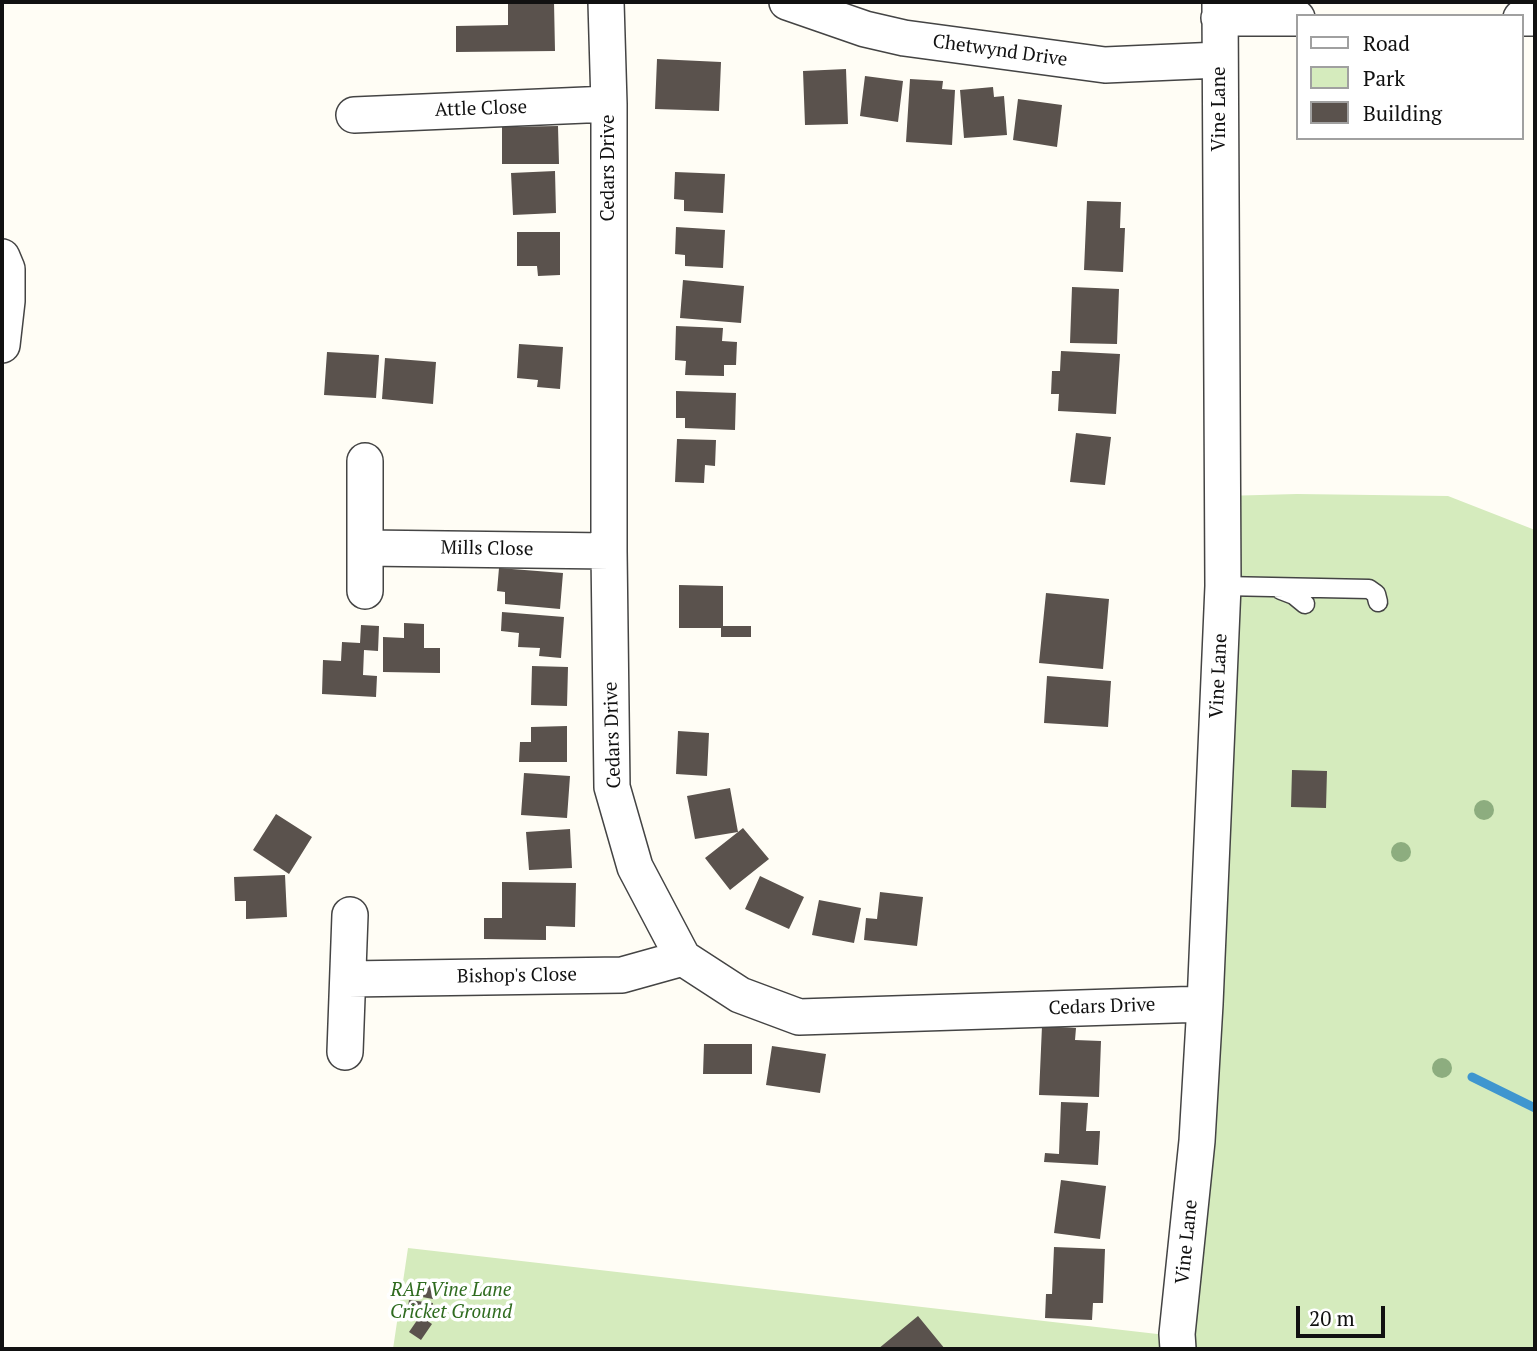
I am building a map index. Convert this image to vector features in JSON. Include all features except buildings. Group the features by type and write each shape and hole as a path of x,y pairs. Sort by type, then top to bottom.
{"street":[{"name":"Cedars Drive","path":"606,2 609,104 612,787 635,867 683,958 740,995 799,1017 1205,1004"},
{"name":"Chetwynd Drive","path":"787,2 865,29 904,37 1105,65 1219,60"},
{"name":"Vine Lane","path":"1178,1349 1177,1334 1197,1141 1223,586 1219,10"},
{"path":"1219,10 1296,18"},
{"name":"Attle Close","path":"354,114 609,104"},
{"path":"2,345 6,301 4,263"},
{"path":"365,461 365,591"},
{"name":"Mills Close","path":"365,548 609,551"},
{"path":"345,1052 350,915"},
{"name":"Bishop's Close","path":"348,979 622,975 683,958"}],"lane":[{"path":"1223,586 1369,589 1376,594 1378,602"},
{"path":"1271,587 1294,596 1305,604"}],"green space":[{"path":"1223,496 1448,496 1535,530 1535,1349 1185,1349"},
{"name":"RAF Vine Lane Cricket Ground","path":"408,1248 1166,1335 1165,1349 393,1349"}],"waterway":[{"path":"1472,1077 1535,1108"}]}
